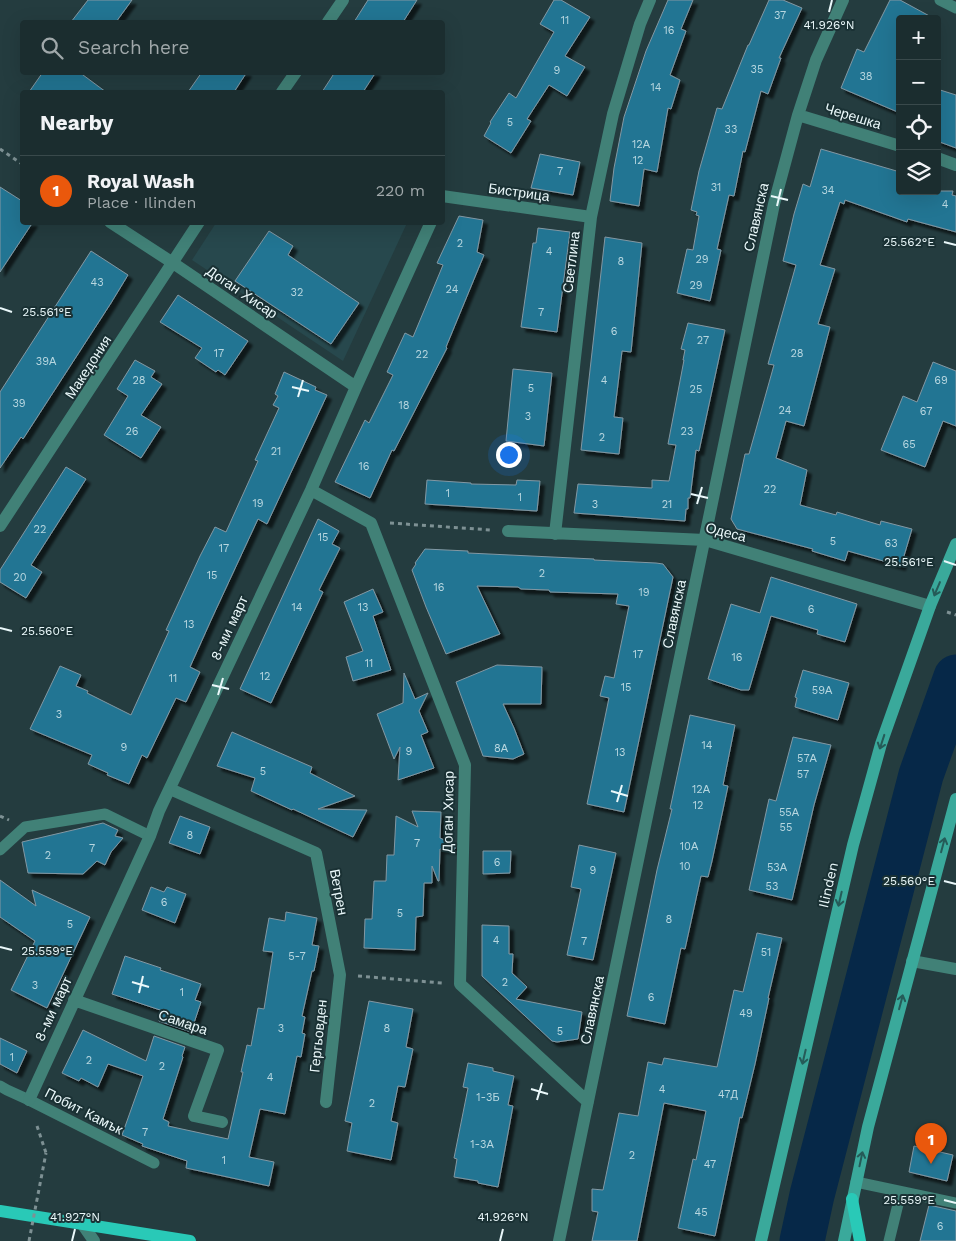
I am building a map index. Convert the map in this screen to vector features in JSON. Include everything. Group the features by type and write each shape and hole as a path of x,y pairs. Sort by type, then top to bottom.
{"main road":[{"name":"Ilinden","path":"761,1241 853,845 881,744 930,606 956,544"},
{"path":"844,1241 868,1127 956,799"},
{"path":"852,1199 860,1241"},
{"path":"0,1211 190,1241"}],"street":[{"path":"329,20 343,0"},
{"name":"Светлина","path":"555,534 591,217 613,114 640,24 650,0"},
{"name":"Славянска","path":"559,1241 774,204 798,115 816,60 843,0"},
{"path":"283,90 294,75"},
{"name":"Черешка","path":"798,115 896,145"},
{"path":"941,159 956,165"},
{"name":"Бистрица","path":"445,196 591,217"},
{"name":"Доган Хисар","path":"115,225 356,387"},
{"name":"Македония","path":"0,526 197,225"},
{"name":"8-ми март","path":"29,1100 150,836 159,811 311,490 430,225"},
{"path":"311,490 372,523"},
{"name":"Доган Хисар","path":"372,523 465,765 460,984"},
{"name":"Одеса","path":"508,531 705,540 930,606"},
{"name":"Ветрен","path":"170,789 316,854 340,974"},
{"path":"912,961 956,969"},
{"name":"Гергьовден","path":"326,1102 340,974"},
{"path":"460,984 588,1102"},
{"name":"Самара","path":"74,1000 218,1050 194,1116 222,1122"},
{"path":"83,1225 94,1241"}],"lane":[{"path":"940,0 956,8"},
{"path":"0,850 25,827 104,814 150,836"},
{"name":"Побит Камък","path":"0,1086 154,1163"},
{"path":"856,1182 956,1203"},
{"path":"889,1241 901,1192"}],"path":[{"path":"0,149 20,163"},
{"path":"372,523 508,531"},
{"path":"340,974 460,984"},
{"path":"29,1241 46,1153"}],"shaded area":[{"path":"215,225 406,225 343,361 192,260"}],"building":[{"path":"88,0 132,0 117,20 73,20"},
{"path":"368,0 417,0 404,20 355,20"},
{"path":"554,0 561,0 590,17 565,56 585,67 567,96 549,85 527,119 531,121 511,153 484,136 490,122 509,93 516,98 554,32 540,24"},
{"path":"668,0 693,0 681,29 686,31 670,75 680,80 671,109 668,108 657,172 644,169 639,206 610,201 624,117 646,51"},
{"path":"769,0 783,0 802,8 779,58 781,58 768,94 761,91 745,152 743,151 734,196 729,195 717,249 721,250 710,301 677,293 687,249 693,250 699,216 696,215 697,212 691,210 699,171 717,108 722,109"},
{"path":"890,0 900,0 928,15 896,15 896,111 841,88 857,49 864,52"},
{"path":"41,75 83,75 103,90 30,90"},
{"path":"200,75 245,75 235,90 189,90"},
{"path":"333,75 374,75 364,90 323,90"},
{"path":"941,90 956,95 956,148 941,142"},
{"path":"821,149 896,171 896,195 941,195 941,191 953,191 952,195 956,196 956,232 908,219 907,222 845,200 844,204 840,202 820,265 835,269 818,324 830,327 804,426 786,421 776,458 807,470 800,505 836,515 837,512 880,525 881,521 912,529 901,566 848,551 845,561 812,551 813,549 737,529 731,519 745,454 749,454 774,365 768,364 796,265 783,261 794,214 803,184 810,187"},
{"path":"540,154 580,162 573,195 531,188"},
{"path":"0,187 20,200 20,225 31,225 0,272"},
{"path":"459,216 483,220 477,252 484,255 447,348 394,451 392,450 370,498 335,482 365,420 369,423 393,375 387,372 405,333 413,337 443,265 437,263"},
{"path":"538,228 570,232 557,332 521,327 533,243 536,243"},
{"path":"269,231 293,246 288,255 359,303 331,344 235,281"},
{"path":"605,237 642,243 631,352 622,351 614,417 623,418 619,454 581,450"},
{"path":"91,251 128,275 23,439 21,437 0,468 0,392"},
{"path":"178,295 248,341 225,375 218,370 216,372 195,358 202,348 160,322"},
{"path":"688,323 725,330 699,451 696,450 685,521 574,513 578,484 652,488 652,480 669,481 676,445 668,444 684,360 685,350 681,349"},
{"path":"135,360 155,371 151,377 162,384 141,415 161,427 141,458 104,435 128,396 117,389"},
{"path":"933,362 956,371 956,426 943,421 925,467 881,450 903,396 917,402"},
{"path":"513,369 552,373 544,446 506,441"},
{"path":"284,372 316,387 315,390 327,395 267,524 258,519 212,618 190,667 200,672 186,702 176,698 147,758 142,755 129,784 107,775 108,773 88,764 92,755 30,729 60,666 81,675 76,686 131,715 169,631 166,630 200,556 215,527 226,532 258,461 255,460 279,408 273,405 278,396 275,394"},
{"path":"66,467 86,479 31,565 42,572 26,598 0,582 0,570"},
{"path":"427,480 471,484 516,485 517,480 540,481 537,511 425,504"},
{"path":"318,519 339,531 332,544 340,548 319,590 323,592 271,703 240,689"},
{"path":"425,549 656,563 663,564 673,577 624,812 587,804 609,698 600,696 605,676 614,678 629,606 616,604 618,594 550,592 549,590 521,589 518,587 477,586 500,634 446,654 412,570"},
{"path":"771,577 857,604 845,642 817,634 818,630 771,616 749,690 741,690 708,679 731,604 760,613"},
{"path":"373,589 383,612 373,616 391,670 353,681 346,657 363,651 344,602"},
{"path":"497,665 542,667 541,704 503,704 524,754 513,759 483,756 456,682"},
{"path":"803,670 849,683 838,720 795,707 797,698 795,697"},
{"path":"404,673 415,699 428,693 419,711 428,732 421,735 434,768 398,780 400,747 394,759 377,714 403,703"},
{"path":"690,715 735,725 723,785 728,786 712,861 708,877 701,876 685,949 681,948 665,1024 627,1016 657,870 672,809 670,809"},
{"path":"232,732 312,767 310,773 355,796 318,809 367,810 353,837 251,791 255,778 217,766"},
{"path":"793,737 831,745 814,805 792,900 749,890 769,799 776,801"},
{"path":"412,811 441,812 440,838 455,845 455,849 440,849 439,881 432,866 432,883 424,883 423,916 416,917 415,950 364,948 365,919 372,919 374,881 386,881 387,855 394,855 396,816 418,827"},
{"path":"180,816 210,827 200,854 169,843"},
{"path":"103,823 118,830 115,836 123,838 111,852 105,865 97,861 83,874 28,873 22,842"},
{"path":"579,845 616,853 593,960 567,955 581,889 571,887"},
{"path":"483,851 511,851 510,873 483,874"},
{"path":"0,880 36,906 32,890 90,917 47,1008 11,990 35,941 0,917"},
{"path":"151,887 164,892 167,887 186,894 175,923 142,910"},
{"path":"286,912 317,918 312,945 319,946 302,1016 305,1017 302,1033 305,1034 301,1057 297,1056 285,1114 260,1109 249,1157 274,1162 269,1186 186,1168 187,1161 142,1146 143,1144 122,1135 143,1076 108,1064 98,1087 81,1078 79,1081 62,1073 83,1030 146,1061 154,1036 185,1047 163,1119 169,1122 168,1126 228,1139 247,1045 251,1046 258,1008 264,1009 273,952 263,951 269,918 285,921"},
{"path":"482,925 509,926 509,954 513,954 512,973 527,987 516,999 582,1012 578,1039 552,1041 482,976"},
{"path":"757,933 782,938 755,1064 742,1118 740,1117 715,1236 678,1228 693,1159 696,1160 706,1111 664,1103 637,1241 592,1241 598,1212 592,1211 592,1189 603,1190 619,1113 638,1116 648,1062 662,1065 664,1058 717,1067 734,990 743,992"},
{"path":"125,956 201,984 195,1000 201,1002 191,1032 159,1021 162,1011 160,1010 112,994"},
{"path":"369,1001 413,1009 406,1047 413,1049 405,1087 398,1086 391,1121 398,1123 391,1160 347,1151 352,1123 345,1121"},
{"path":"0,1038 27,1051 17,1073 0,1064"},
{"path":"468,1063 493,1068 493,1071 514,1076 508,1105 513,1106 498,1187 454,1177 457,1159 454,1158 468,1088 463,1087"},
{"path":"914,1146 953,1155 947,1181 909,1172"},
{"path":"929,1205 956,1211 956,1241 920,1241"}],"waterway":[{"path":"802,1241 812,1195 921,775 956,677"}],"place":[{"name":"Royal Wash","path":"931,1164"}]}
